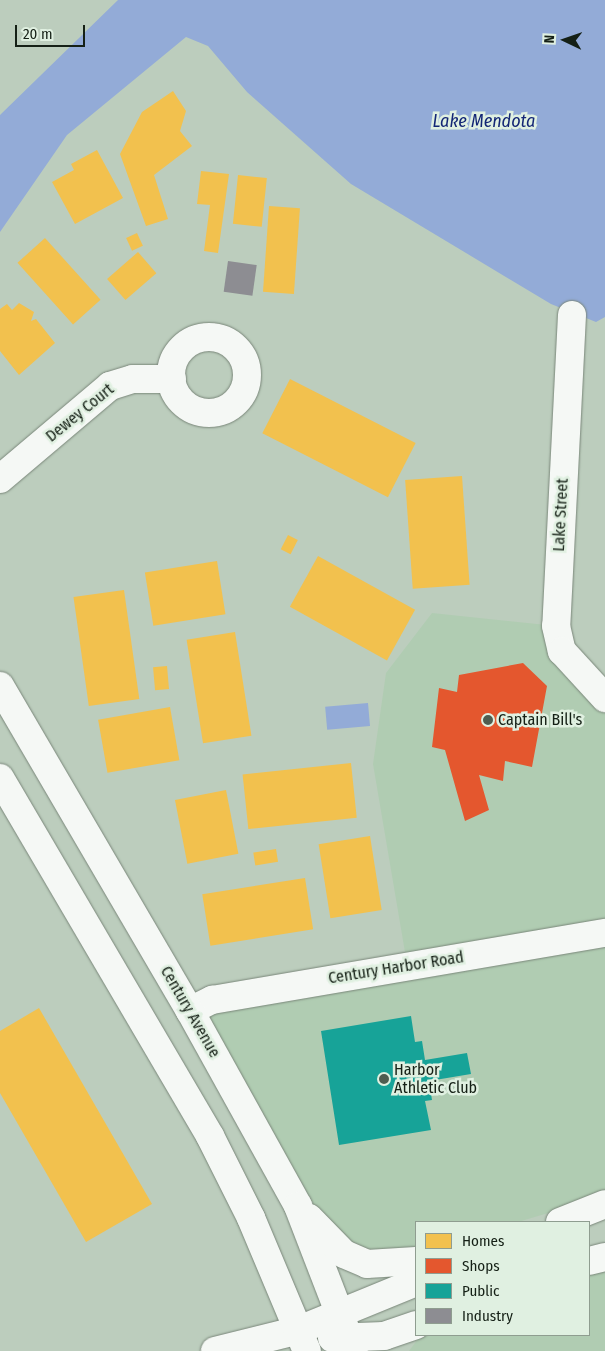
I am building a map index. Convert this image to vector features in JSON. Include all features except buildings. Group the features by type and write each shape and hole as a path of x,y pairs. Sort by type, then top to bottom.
{"main road":[{"name":"Lake Street","path":"572,316 556,626 562,651 605,698"},
{"name":"Dewey Court","path":"0,479 110,386 133,379 172,379"},
{"name":"Century Avenue","path":"0,686 190,1011 298,1206 352,1345"},
{"path":"0,778 210,1136 303,1340"},
{"name":"Century Harbor Road","path":"190,1011 222,998 605,933"},
{"path":"562,1221 605,1204"},
{"path":"298,1206 344,1254 367,1264 415,1261"},
{"path":"590,1261 605,1257"},
{"path":"303,1340 338,1310 415,1282"},
{"path":"215,1351 303,1340 352,1345 415,1325"},
{"path":"409,1351 421,1336"}],"shaded area":[{"path":"432,613 556,626 605,698 605,1196 521,1221 415,1221 415,1256 392,1263 326,1237 190,1011 407,964 373,764 386,673"},
{"path":"605,1257 605,1351 409,1351 420,1336 590,1336 590,1261"}],"water":[{"name":"Lake Mendota","path":"118,0 605,0 605,317 596,322 551,304 351,184 247,92 208,46 186,37 67,135 0,232 0,115"},
{"path":"368,703 370,726 327,730 325,707"}],"place":[{"name":"Captain Bill's","path":"488,720"},
{"name":"Harbor Athletic Club","path":"384,1079"}]}
